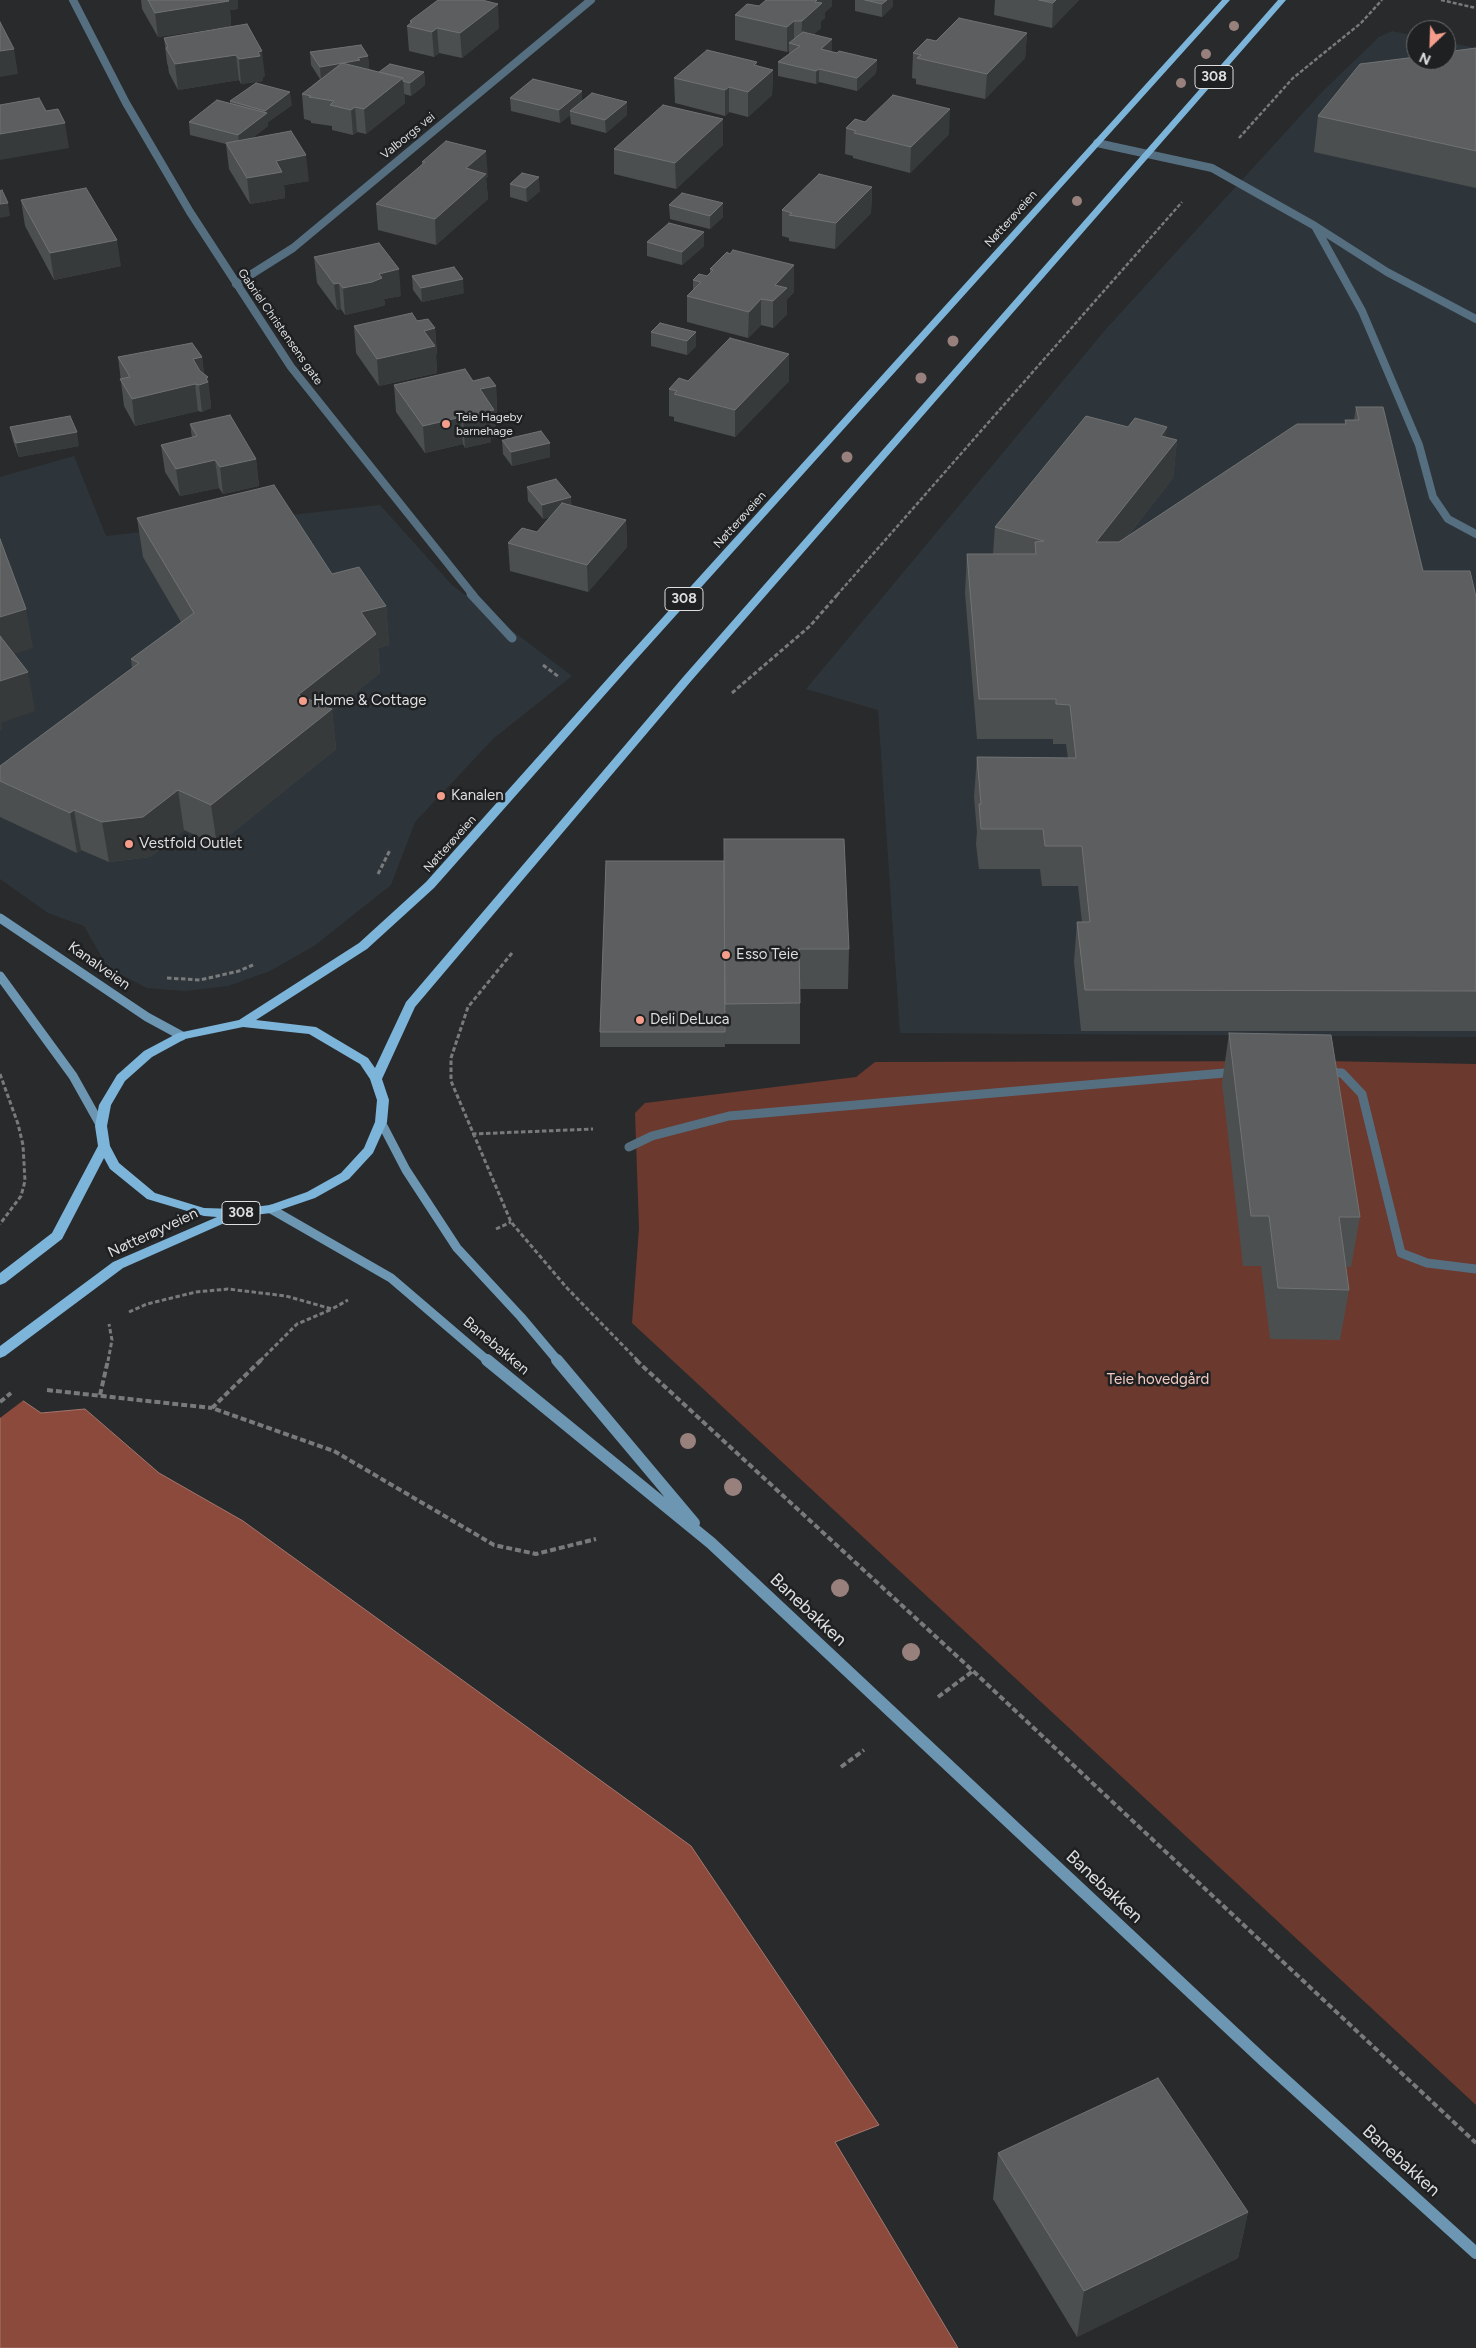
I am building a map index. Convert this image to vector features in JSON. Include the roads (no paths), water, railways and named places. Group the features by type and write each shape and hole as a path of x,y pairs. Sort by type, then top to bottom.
{"main road":[{"name":"Nøtterøveien","path":"243,1023 363,946 430,885 642,646 1226,0"},
{"name":"308","path":"376,1079 410,1004 681,686 1282,0"},
{"name":"Kanalveien","path":"0,918 147,1017 182,1036"},
{"path":"0,976 73,1076 102,1126"},
{"name":"Nøtterøyveien","path":"243,1023 312,1030 364,1061 376,1079 383,1100 381,1122 369,1150 345,1176 311,1195 271,1209 237,1213 204,1212 151,1196 114,1166 104,1146 102,1126 106,1104 121,1078 148,1054 182,1036 243,1023"},
{"name":"Banebakken","path":"381,1122 406,1170 457,1248 521,1317 711,1543"},
{"path":"5,1276 57,1236 104,1146"},
{"name":"Banebakken","path":"271,1209 318,1234 391,1278 471,1347 711,1543 1263,2060 1476,2253"},
{"name":"Nøtterøyveien","path":"0,1353 118,1265 237,1213"}],"street":[{"name":"Gabriel Christensens gate","path":"74,0 126,104 236,284 291,367 469,591 512,638"},
{"name":"Valborgs vei","path":"236,284 292,248 591,0"},
{"path":"1097,142 1212,168 1315,226 1387,272 1476,319"},
{"path":"1315,226 1362,311 1418,445 1433,496 1448,519 1476,534"},
{"path":"630,1147 652,1136 729,1116 1246,1071"},
{"path":"1315,1072 1342,1074 1362,1094 1396,1239 1402,1253 1427,1263 1476,1269"}],"place":[{"name":"Teie Hageby barnehage","path":"446,424"},
{"name":"Home & Cottage","path":"303,701"},
{"name":"Kanalen","path":"441,796"},
{"name":"Vestfold Outlet","path":"129,844"},
{"name":"Esso Teie","path":"726,955"},
{"name":"Deli DeLuca","path":"640,1020"}],"park label":[{"name":"Teie hovedgård","path":"1158,1380"}]}
